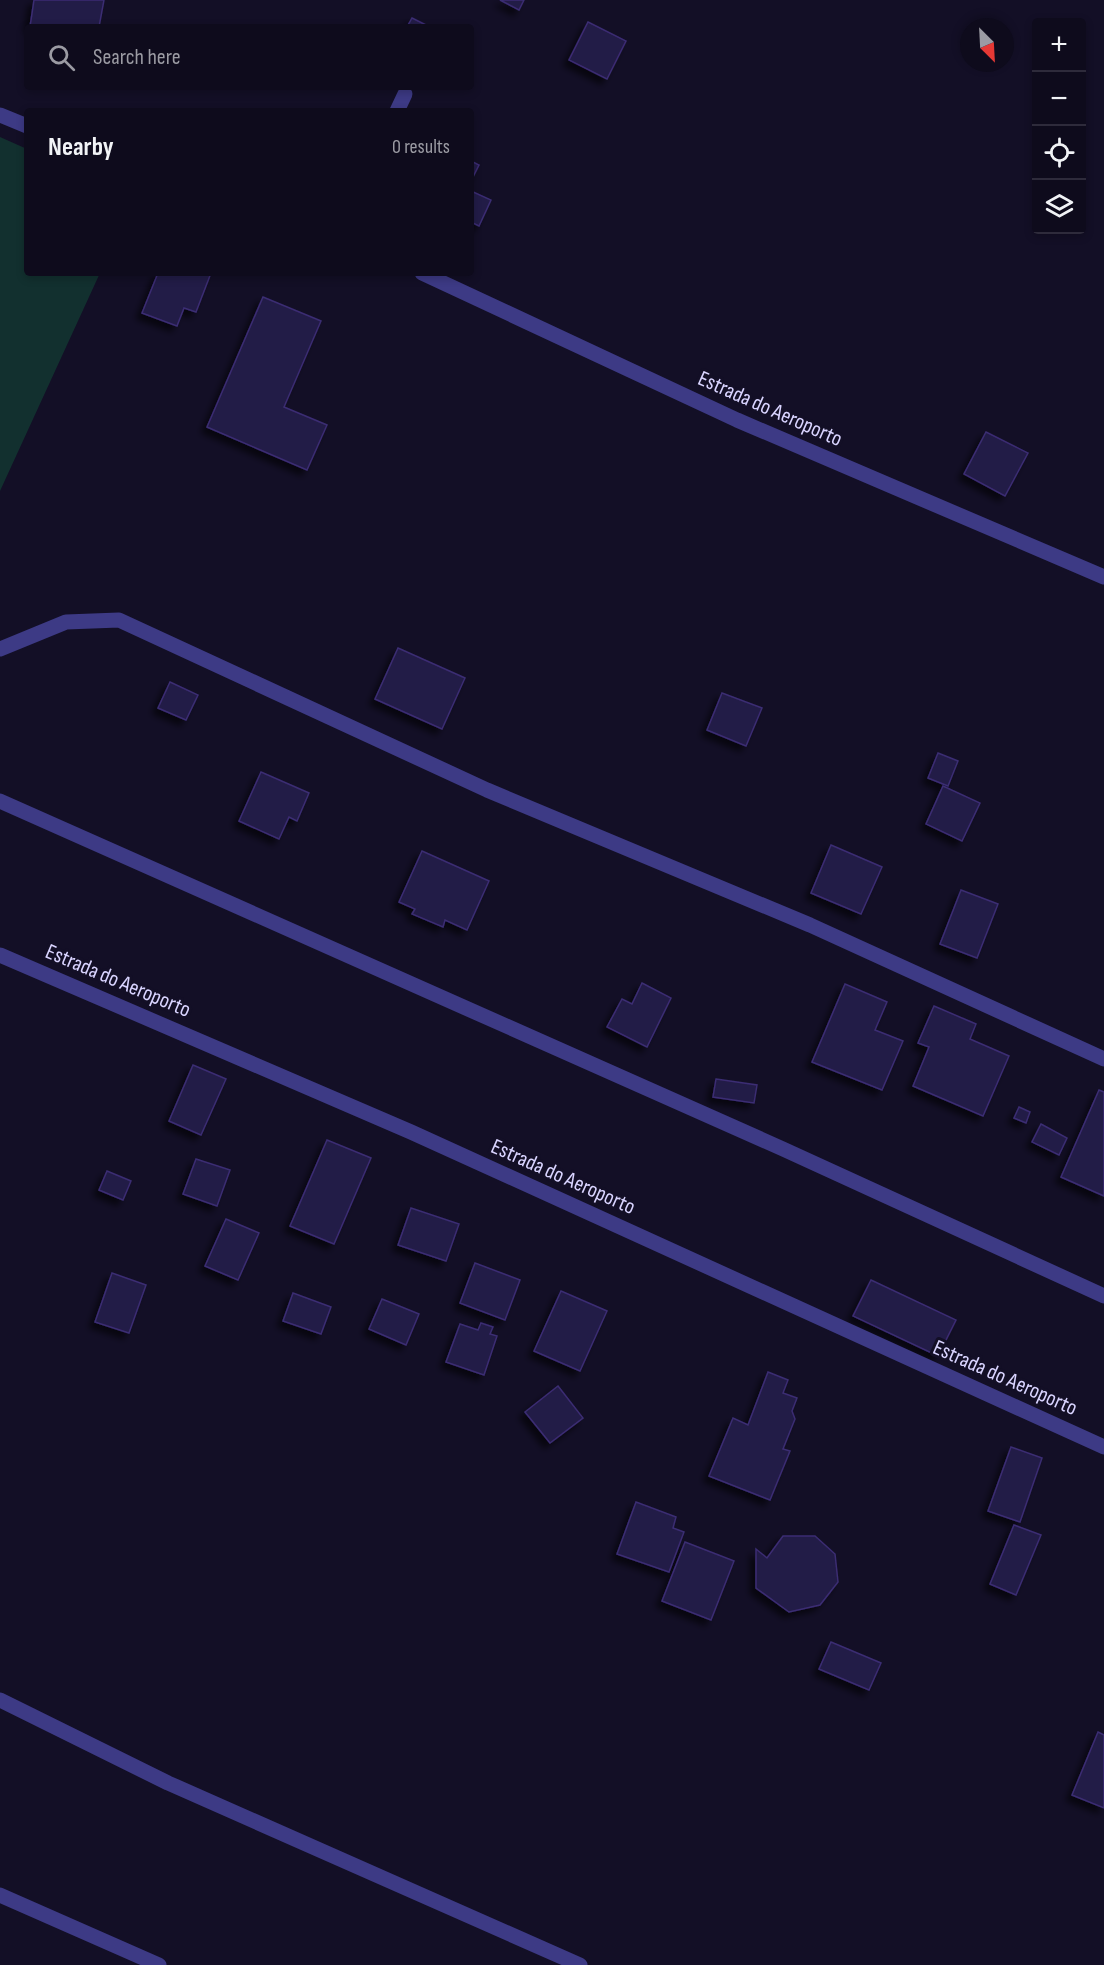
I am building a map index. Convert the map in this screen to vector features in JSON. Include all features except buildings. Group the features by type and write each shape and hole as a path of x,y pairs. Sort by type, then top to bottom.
{"street":[{"path":"398,108 405,94"},
{"path":"0,115 24,125"},
{"name":"Estrada do Aeroporto","path":"428,276 737,420 1104,578"},
{"path":"0,649 66,622 119,620 487,790 810,925 1104,1059"},
{"path":"0,801 783,1149 1104,1296"},
{"name":"Estrada do Aeroporto","path":"0,955 422,1137 1104,1447"},
{"path":"0,1700 168,1783 580,1965"},
{"path":"0,1895 159,1965"}],"green space":[{"path":"0,137 24,148 24,276 99,276 0,491"}]}
